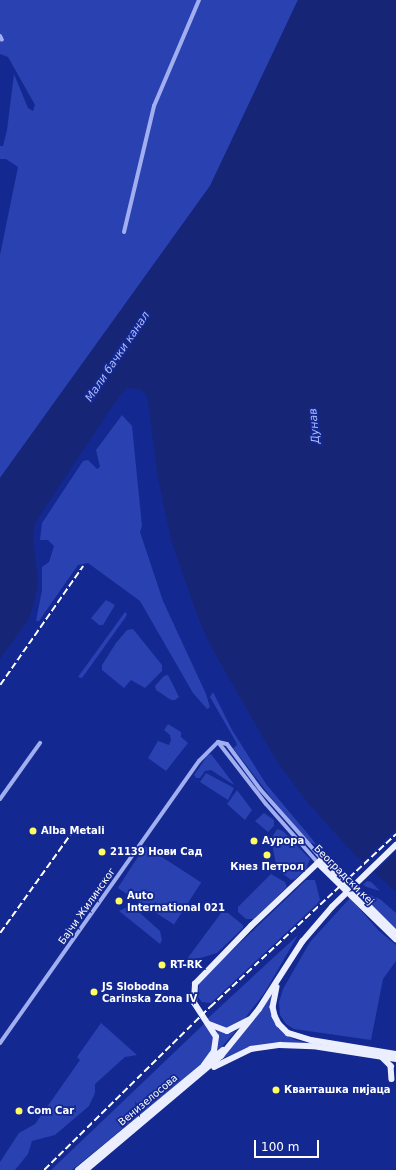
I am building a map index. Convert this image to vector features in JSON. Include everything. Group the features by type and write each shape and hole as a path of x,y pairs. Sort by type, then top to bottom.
{"main road":[{"name":"Венизелосова","path":"89,1169 204,1073 254,1017 302,942 332,907 396,845"},
{"name":"Београдски кеј","path":"320,861 396,933"},
{"name":"Београдски кеј","path":"320,861 396,939"},
{"path":"204,1066 216,1045 216,1037 194,1003 193,991 197,980 320,861"},
{"path":"281,976 273,1007 278,1024 283,1029 301,1038 396,1054"},
{"path":"209,1024 228,1030 254,1017"},
{"name":"Венизелосова","path":"78,1170 230,1045"},
{"path":"204,1073 236,1054 280,1045 312,1046 396,1059"},
{"path":"372,1050 396,1051"},
{"path":"380,1056 389,1063 392,1079"}],"street":[{"path":"124,232 154,106 199,0"},
{"path":"0,799 40,742"},
{"name":"Београдски кеј","path":"218,742 225,745 320,861"},
{"name":"Бајчи Жилинског","path":"0,1043 199,761 218,742"}],"shaded area":[{"path":"0,0 298,0 210,186 0,478 0,255 18,167 6,159 0,159 0,146 3,146 7,130 14,74 28,108 33,111 35,105 8,57 0,54"},
{"path":"122,415 132,426 142,526 140,532 163,601 206,694 210,707 207,709 193,693 140,601 88,563 78,565 39,621 36,621 42,590 42,567 49,562 54,546 48,540 40,540 42,523 83,461 88,460 97,469 100,467 96,450"},
{"path":"106,600 115,605 103,625 99,625 91,618"},
{"path":"125,612 127,614 125,618 82,678 78,677"},
{"path":"133,629 162,665 162,671 145,688 131,680 124,688 102,670 102,665 116,643 127,630"},
{"path":"168,675 179,697 175,700 171,700 156,690 155,686 164,676"},
{"path":"213,692 232,730 266,784 317,845 309,842 280,809 233,748 237,745 236,742 210,697"},
{"path":"168,724 181,732 181,737 188,743 166,771 148,758 158,741 169,745 171,740 170,735 164,730"},
{"path":"211,754 234,785 211,770 205,771 200,778 196,778 194,775 208,755"},
{"path":"206,773 234,788 228,800 200,782"},
{"path":"237,790 252,810 245,820 227,804"},
{"path":"264,813 274,820 274,826 268,832 255,821"},
{"path":"277,829 283,831 310,859 306,869 295,879 291,880 277,869 271,839"},
{"path":"145,846 201,882 174,924 118,888"},
{"path":"271,874 285,882 287,887 254,919 246,919 238,912 238,907"},
{"path":"306,880 315,880 320,900 317,904 211,1003 202,1002 198,997 199,982"},
{"path":"367,881 371,882 380,891 363,885"},
{"path":"358,890 380,899 396,913 396,930 356,893"},
{"path":"350,898 379,931 396,945 396,961 383,979 371,1040 294,1029 286,1024 280,1015 279,1002 283,989 310,942"},
{"path":"131,905 160,931 162,940 160,944 119,911"},
{"path":"221,913 228,913 243,925 243,928 217,953 187,962 187,959"},
{"path":"298,935 265,992 243,1021 226,1029 211,1023 207,1019"},
{"path":"271,996 271,1014 278,1028 295,1040 309,1043 245,1049 221,1059"},
{"path":"101,1023 137,1055 125,1057 95,1084 95,1093 89,1106 55,1135 32,1141 28,1154 15,1170 0,1170 0,1162 19,1133 35,1124 80,1060 77,1057"},
{"path":"205,1023 215,1039 213,1049 203,1063 72,1170 51,1170"},
{"path":"217,1031 230,1033 236,1031 217,1052"}],"water":[{"path":"298,0 396,0 396,892 354,854 308,803 276,760 210,645 199,620 172,543 158,479 148,402 146,395 140,389 127,388 120,395 35,523 33,536 38,584 35,598 29,619 0,659 0,478 210,186"}],"pier":[{"path":"396,829 396,852 373,874 361,863"}],"railway":[{"path":"0,685 83,566"},
{"path":"0,933 71,834"},
{"path":"44,1170 210,1007 396,834"}],"place":[{"name":"Alba Metali","path":"33,831"},
{"name":"Аурора","path":"254,841"},
{"name":"21139 Нови Сад","path":"102,852"},
{"name":"Кнез Петрол","path":"267,855"},
{"name":"Auto International 021","path":"119,901"},
{"name":"RT-RK","path":"162,965"},
{"name":"JS Slobodna Carinska Zona IV","path":"94,992"},
{"name":"Кванташка пијаца","path":"276,1090"},
{"name":"Com Car","path":"19,1111"}],"water label":[{"name":"Мали бачки канал","path":"118,357"},
{"name":"Дунав","path":"315,426"}]}
